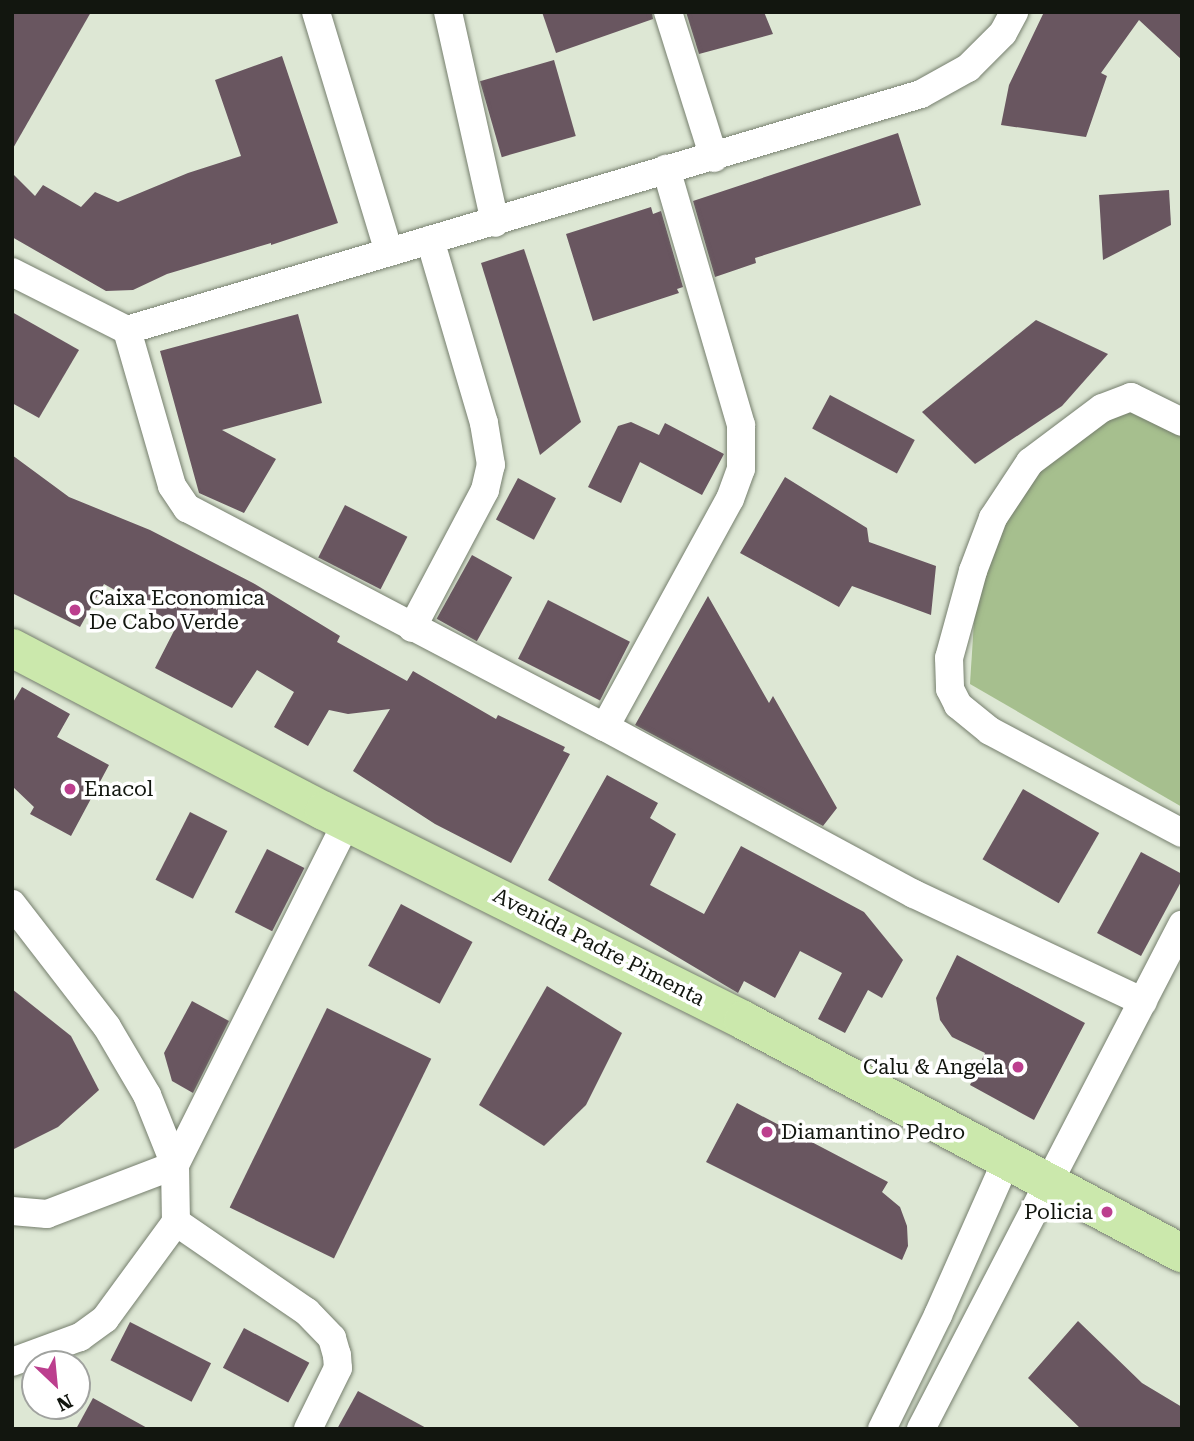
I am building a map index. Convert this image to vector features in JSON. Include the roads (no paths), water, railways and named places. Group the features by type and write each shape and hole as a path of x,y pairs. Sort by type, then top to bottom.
{"main road":[{"name":"Avenida Padre Pimenta","path":"12,648 347,822 743,1020 1182,1253"}],"street":[{"path":"316,12 389,252"},
{"path":"448,12 495,223"},
{"path":"668,12 714,158"},
{"path":"12,272 127,330 495,223 666,169 714,158 921,94 968,68 1003,33 1014,12"},
{"path":"605,727 730,499 741,468 741,425 666,169"},
{"path":"412,628 485,490 491,465 484,422 430,240"},
{"path":"127,330 172,486 187,508 605,727 914,894 1143,1002"},
{"path":"1182,422 1131,397 1102,408 1030,462 993,518 973,571 949,657 950,689 958,705 990,731 1182,833"},
{"path":"12,1211 47,1214 175,1165 347,822"},
{"path":"12,904 107,1027 147,1095 175,1165 176,1222 105,1319 80,1337 12,1362"},
{"path":"921,1429 1182,925"},
{"path":"882,1429 938,1315 1007,1159"},
{"path":"176,1222 307,1312 331,1338 338,1368 308,1429"}],"place":[{"name":"Caixa Economica De Cabo Verde","path":"75,610"},
{"name":"Enacol","path":"70,789"},
{"name":"Calu & Angela","path":"1018,1067"},
{"name":"Diamantino Pedro","path":"767,1132"},
{"name":"Policia","path":"1107,1212"}]}
